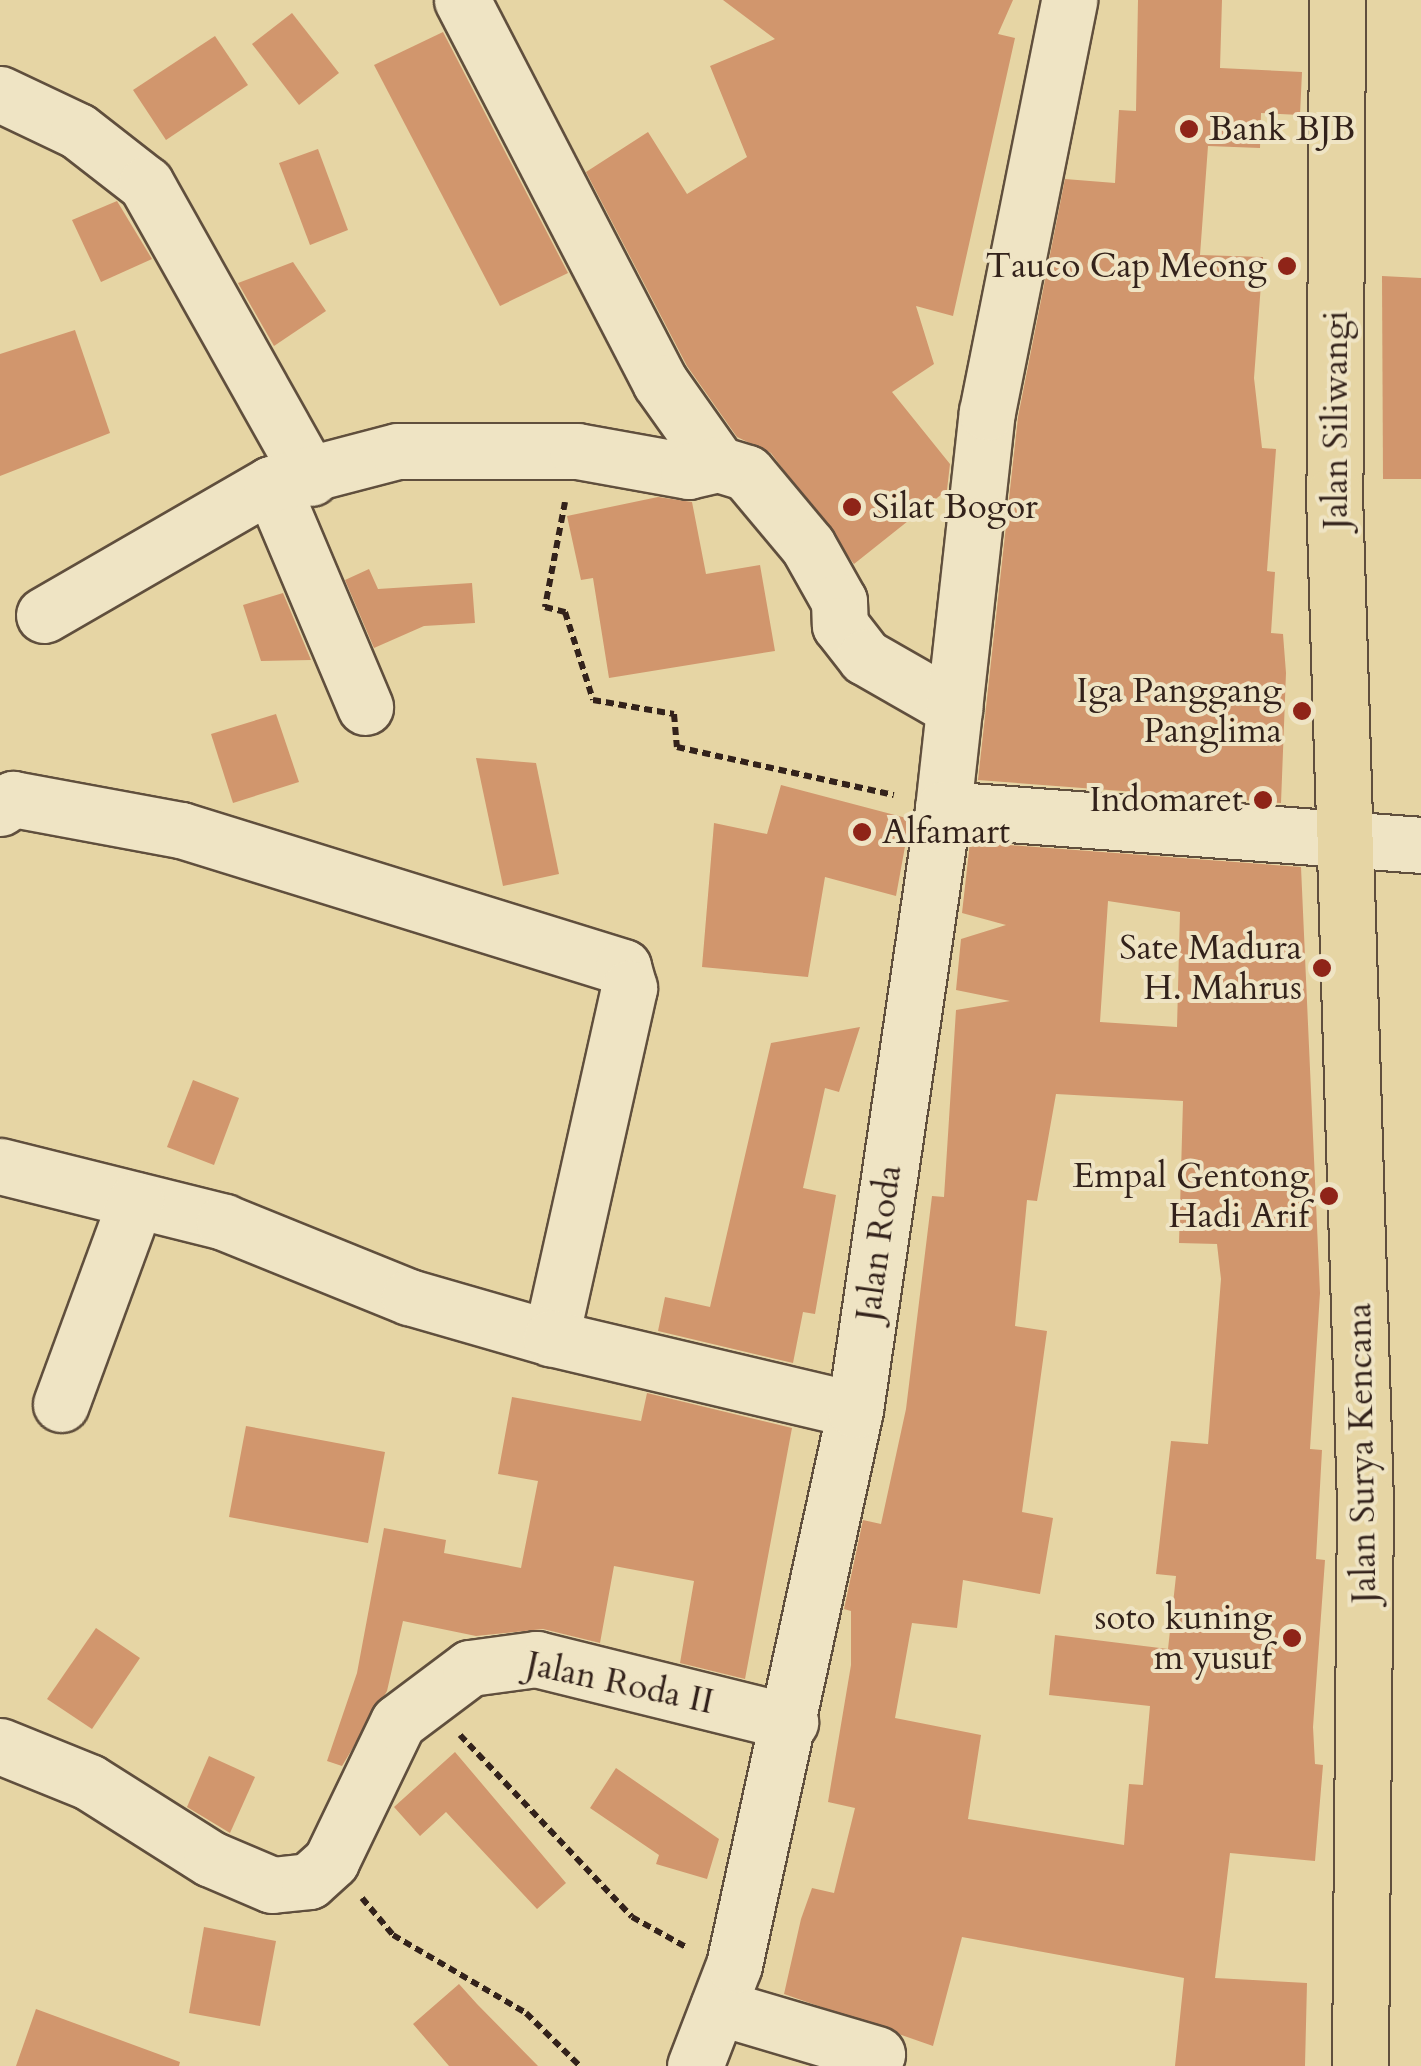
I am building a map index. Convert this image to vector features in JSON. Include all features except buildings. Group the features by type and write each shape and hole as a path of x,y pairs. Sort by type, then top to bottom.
{"main road":[{"name":"Jalan Siliwangi","path":"1337,0 1334,494 1348,840"},
{"name":"Jalan Surya Kencana","path":"1348,840 1364,1501 1360,2066"}],"street":[{"path":"462,0 660,382 718,464"},
{"name":"Jalan Roda","path":"695,2066 726,1986 790,1722 855,1410 943,809 988,412 1069,0"},
{"path":"0,94 78,131 146,184 291,481 366,707"},
{"path":"44,615 291,481 398,451 564,452 688,471 718,464 747,473 808,546 840,601 840,625 865,658 954,708"},
{"path":"0,808 13,799 181,830 623,967 629,988 552,1338"},
{"path":"943,809 1421,846"},
{"path":"0,1166 136,1200 552,1338 855,1410"},
{"path":"61,1404 136,1200"},
{"name":"Jalan Roda II","path":"331,1862 398,1722 442,1682 504,1658 536,1659 790,1722"},
{"path":"0,1746 89,1782 211,1859 272,1884 309,1881 331,1862"},
{"path":"726,1986 878,2054"}],"path":[{"path":"564,452 545,607 565,612 594,700 674,714 676,747 943,809"},
{"path":"442,1682 446,1719 632,1917 726,1986"},
{"path":"331,1862 393,1935 526,2012 580,2066"}],"place":[{"name":"Bank BJB","path":"1189,129"},
{"name":"Tauco Cap Meong","path":"1287,266"},
{"name":"Silat Bogor","path":"852,507"},
{"name":"Iga Panggang Panglima","path":"1302,711"},
{"name":"Indomaret","path":"1263,800"},
{"name":"Alfamart","path":"862,832"},
{"name":"Sate Madura H. Mahrus","path":"1322,968"},
{"name":"Empal Gentong Hadi Arif","path":"1329,1196"},
{"name":"soto kuning m yusuf","path":"1292,1638"}]}
